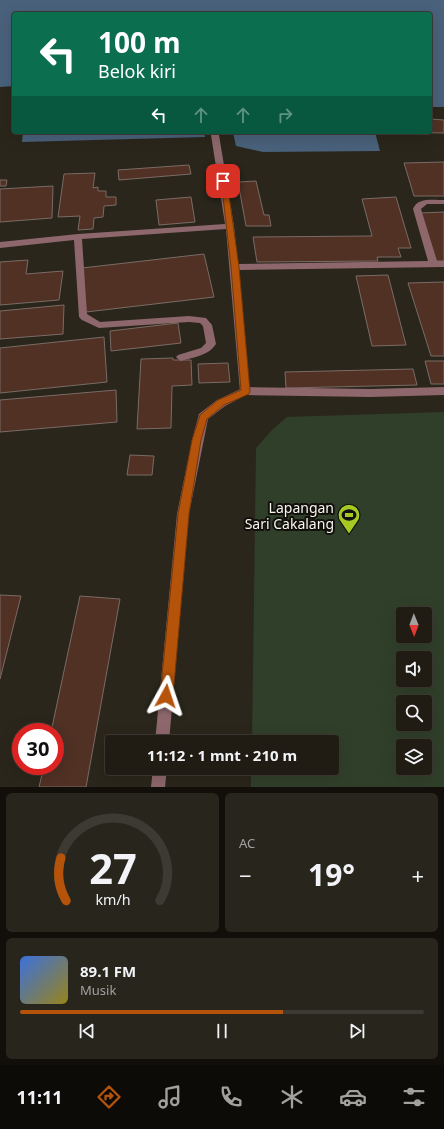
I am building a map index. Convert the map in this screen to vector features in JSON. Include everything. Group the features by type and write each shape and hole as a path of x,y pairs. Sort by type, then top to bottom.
{"street":[{"path":"215,134 235,267 245,391"},
{"path":"433,264 417,209 420,204 426,202 444,202"},
{"path":"0,245 78,237 230,226"},
{"path":"78,237 82,315 85,318 99,324 189,319 203,320 207,325 212,344 204,350 182,357"},
{"path":"235,267 444,264"},
{"path":"163,735 184,514 196,440 203,417 221,403 245,391 371,393 444,391"},
{"path":"158,787 159,775"}],"green space":[{"name":"Lapangan Sari Cakalang","path":"444,412 444,787 251,787 251,775 339,775 339,735 252,735 256,448 273,429 287,417"}],"water":[{"path":"0,0 444,0 444,107 432,107 432,12 12,12 12,86 0,87"},
{"path":"23,134 204,134 205,137 22,142"},
{"path":"233,134 376,134 380,151 263,152 236,146"}],"building":[{"path":"432,119 444,120 444,133 432,133"},
{"path":"444,162 444,196 414,196 404,163"},
{"path":"189,165 191,174 119,180 118,170"},
{"path":"95,173 93,188 98,187 98,191 106,191 106,197 116,197 116,205 104,206 103,217 94,218 93,229 78,230 80,216 58,217 64,174"},
{"path":"0,180 7,180 6,186 0,186"},
{"path":"256,181 264,215 269,215 271,226 246,226 238,182"},
{"path":"53,186 52,218 0,222 0,189"},
{"path":"191,197 195,222 159,225 156,200"},
{"path":"396,197 411,248 398,248 401,257 377,257 378,261 257,262 253,237 372,236 362,199"},
{"path":"444,212 444,261 436,261 421,213"},
{"path":"204,254 214,297 86,312 82,268"},
{"path":"28,260 26,274 63,271 59,300 0,305 0,262"},
{"path":"388,275 406,345 372,346 356,276"},
{"path":"444,282 444,356 431,356 408,283"},
{"path":"64,305 63,334 0,339 0,311"},
{"path":"178,323 181,343 111,351 110,331"},
{"path":"104,337 107,382 0,393 0,348"},
{"path":"173,358 173,360 191,360 192,385 172,386 171,428 137,429 141,359"},
{"path":"425,361 444,361 444,384 431,384"},
{"path":"228,363 230,382 199,383 198,364"},
{"path":"413,369 417,385 286,388 285,372"},
{"path":"116,390 117,422 0,432 0,400"},
{"path":"130,455 154,456 152,475 127,475"},
{"path":"0,595 21,596 0,679"},
{"path":"80,596 120,599 86,787 39,787 42,775 64,775 64,723 53,723"}],"place":[{"name":"Lapangan Sari Cakalang","path":"349,534"}],"route":[{"path":"166,696 184,514 196,440 203,417 221,403 245,391 235,267 223,181"}]}
